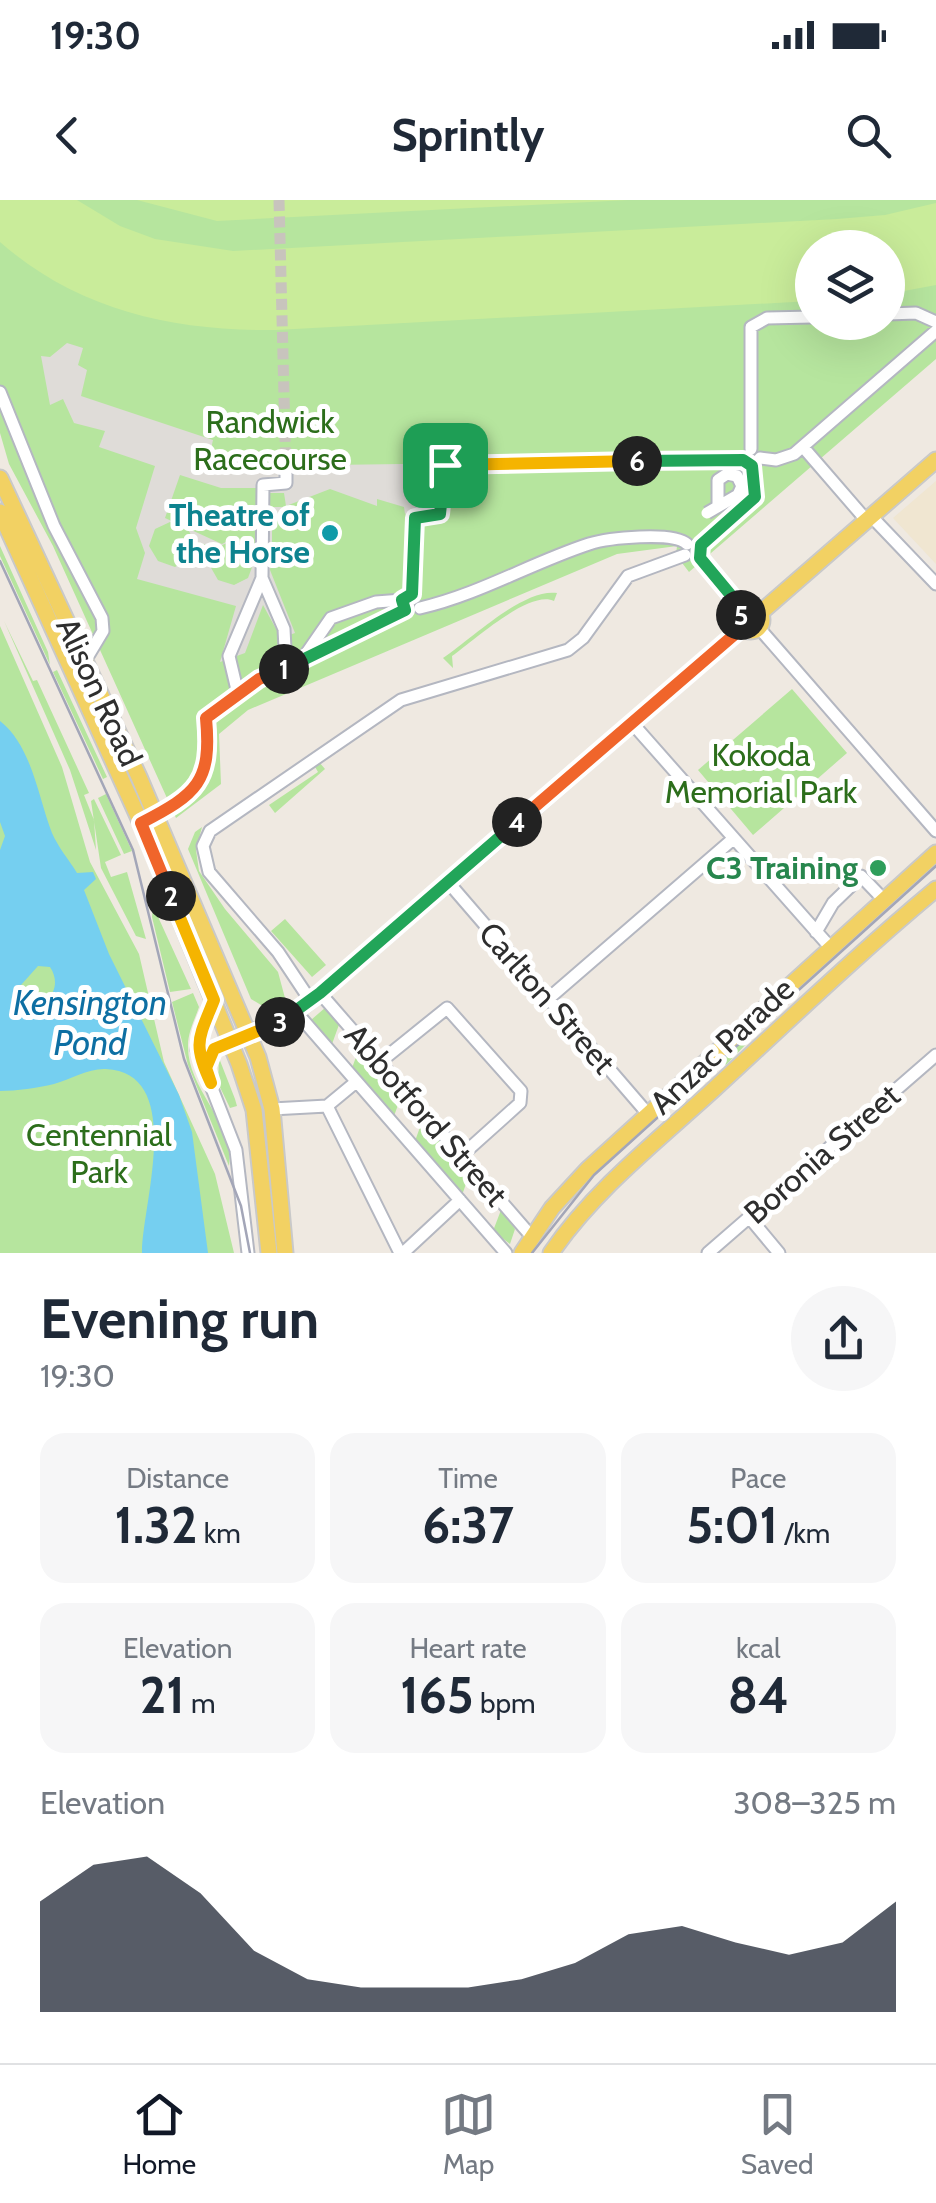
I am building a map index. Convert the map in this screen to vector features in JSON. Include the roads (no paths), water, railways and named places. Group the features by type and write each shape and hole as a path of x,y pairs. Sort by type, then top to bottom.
{"main road":[{"path":"231,1040 296,1012 315,997 936,460"},
{"name":"Alison Road","path":"0,478 85,661 231,1040 254,1110 269,1253"},
{"name":"Alison Road","path":"0,512 248,1034 272,1109 285,1253"},
{"name":"Anzac Parade","path":"522,1253 572,1186 936,853"},
{"name":"Anzac Parade","path":"551,1253 626,1169 863,950 936,889"}],"street":[{"path":"905,313 916,313 936,322"},
{"path":"700,552 755,497 750,327 767,318 795,317"},
{"path":"406,601 415,518 438,516 443,466 785,458 936,331"},
{"path":"0,392 47,510 102,618 103,631 85,661"},
{"path":"803,446 936,584"},
{"path":"238,694 229,656 262,578 263,485 286,483 286,474"},
{"path":"712,509 723,526"},
{"path":"302,660 331,618 376,602 420,598 420,608 506,581 590,543 673,535 686,550 700,552 752,620 936,831"},
{"name":"Abbotford Street","path":"532,1237 208,872 203,846 210,831 401,700 568,650 584,638 628,576 686,550"},
{"path":"262,578 284,630 286,668"},
{"path":"148,819 204,778 210,758 206,718 238,694 406,601"},
{"path":"632,723 830,947"},
{"path":"548,1000 733,840"},
{"path":"816,932 833,904 861,876 884,900"},
{"name":"Carlton Street","path":"448,882 648,1114"},
{"path":"214,1000 197,1044 236,1150 248,1253"},
{"path":"380,1062 444,1008 473,1036 523,1097 461,1156"},
{"name":"Abbotford Street","path":"296,1012 506,1253"},
{"path":"211,1083 206,1068 209,1056 231,1040"},
{"name":"Boronia Street","path":"708,1253 936,1056"},
{"path":"272,1109 326,1106 356,1082"},
{"path":"326,1106 401,1253 460,1200"},
{"path":"748,1217 780,1253"}],"water":[{"name":"Kensington Pond","path":"0,721 27,758 57,843 77,873 93,872 96,879 84,890 109,954 179,1095 192,1132 208,1253 142,1253 152,1176 153,1117 146,1093 131,1076 100,1069 47,1085 0,1091 0,850 5,836 0,822","holes":["38,966 50,967 55,985 47,1001 34,1003 24,997 21,985"]}],"tunnel":[{"path":"279,200 286,474"}],"tram line":[{"path":"0,561 133,850 184,1059 241,1206 250,1253"},
{"path":"532,1253 594,1175 936,866"}],"place":[{"name":"Theatre of the Horse","path":"330,533"},
{"name":"C3 Training","path":"878,868"}],"park label":[{"name":"Randwick Racecourse","path":"270,440"},
{"name":"Kokoda Memorial Park","path":"761,774"},
{"name":"Centennial Park","path":"99,1154"}]}
